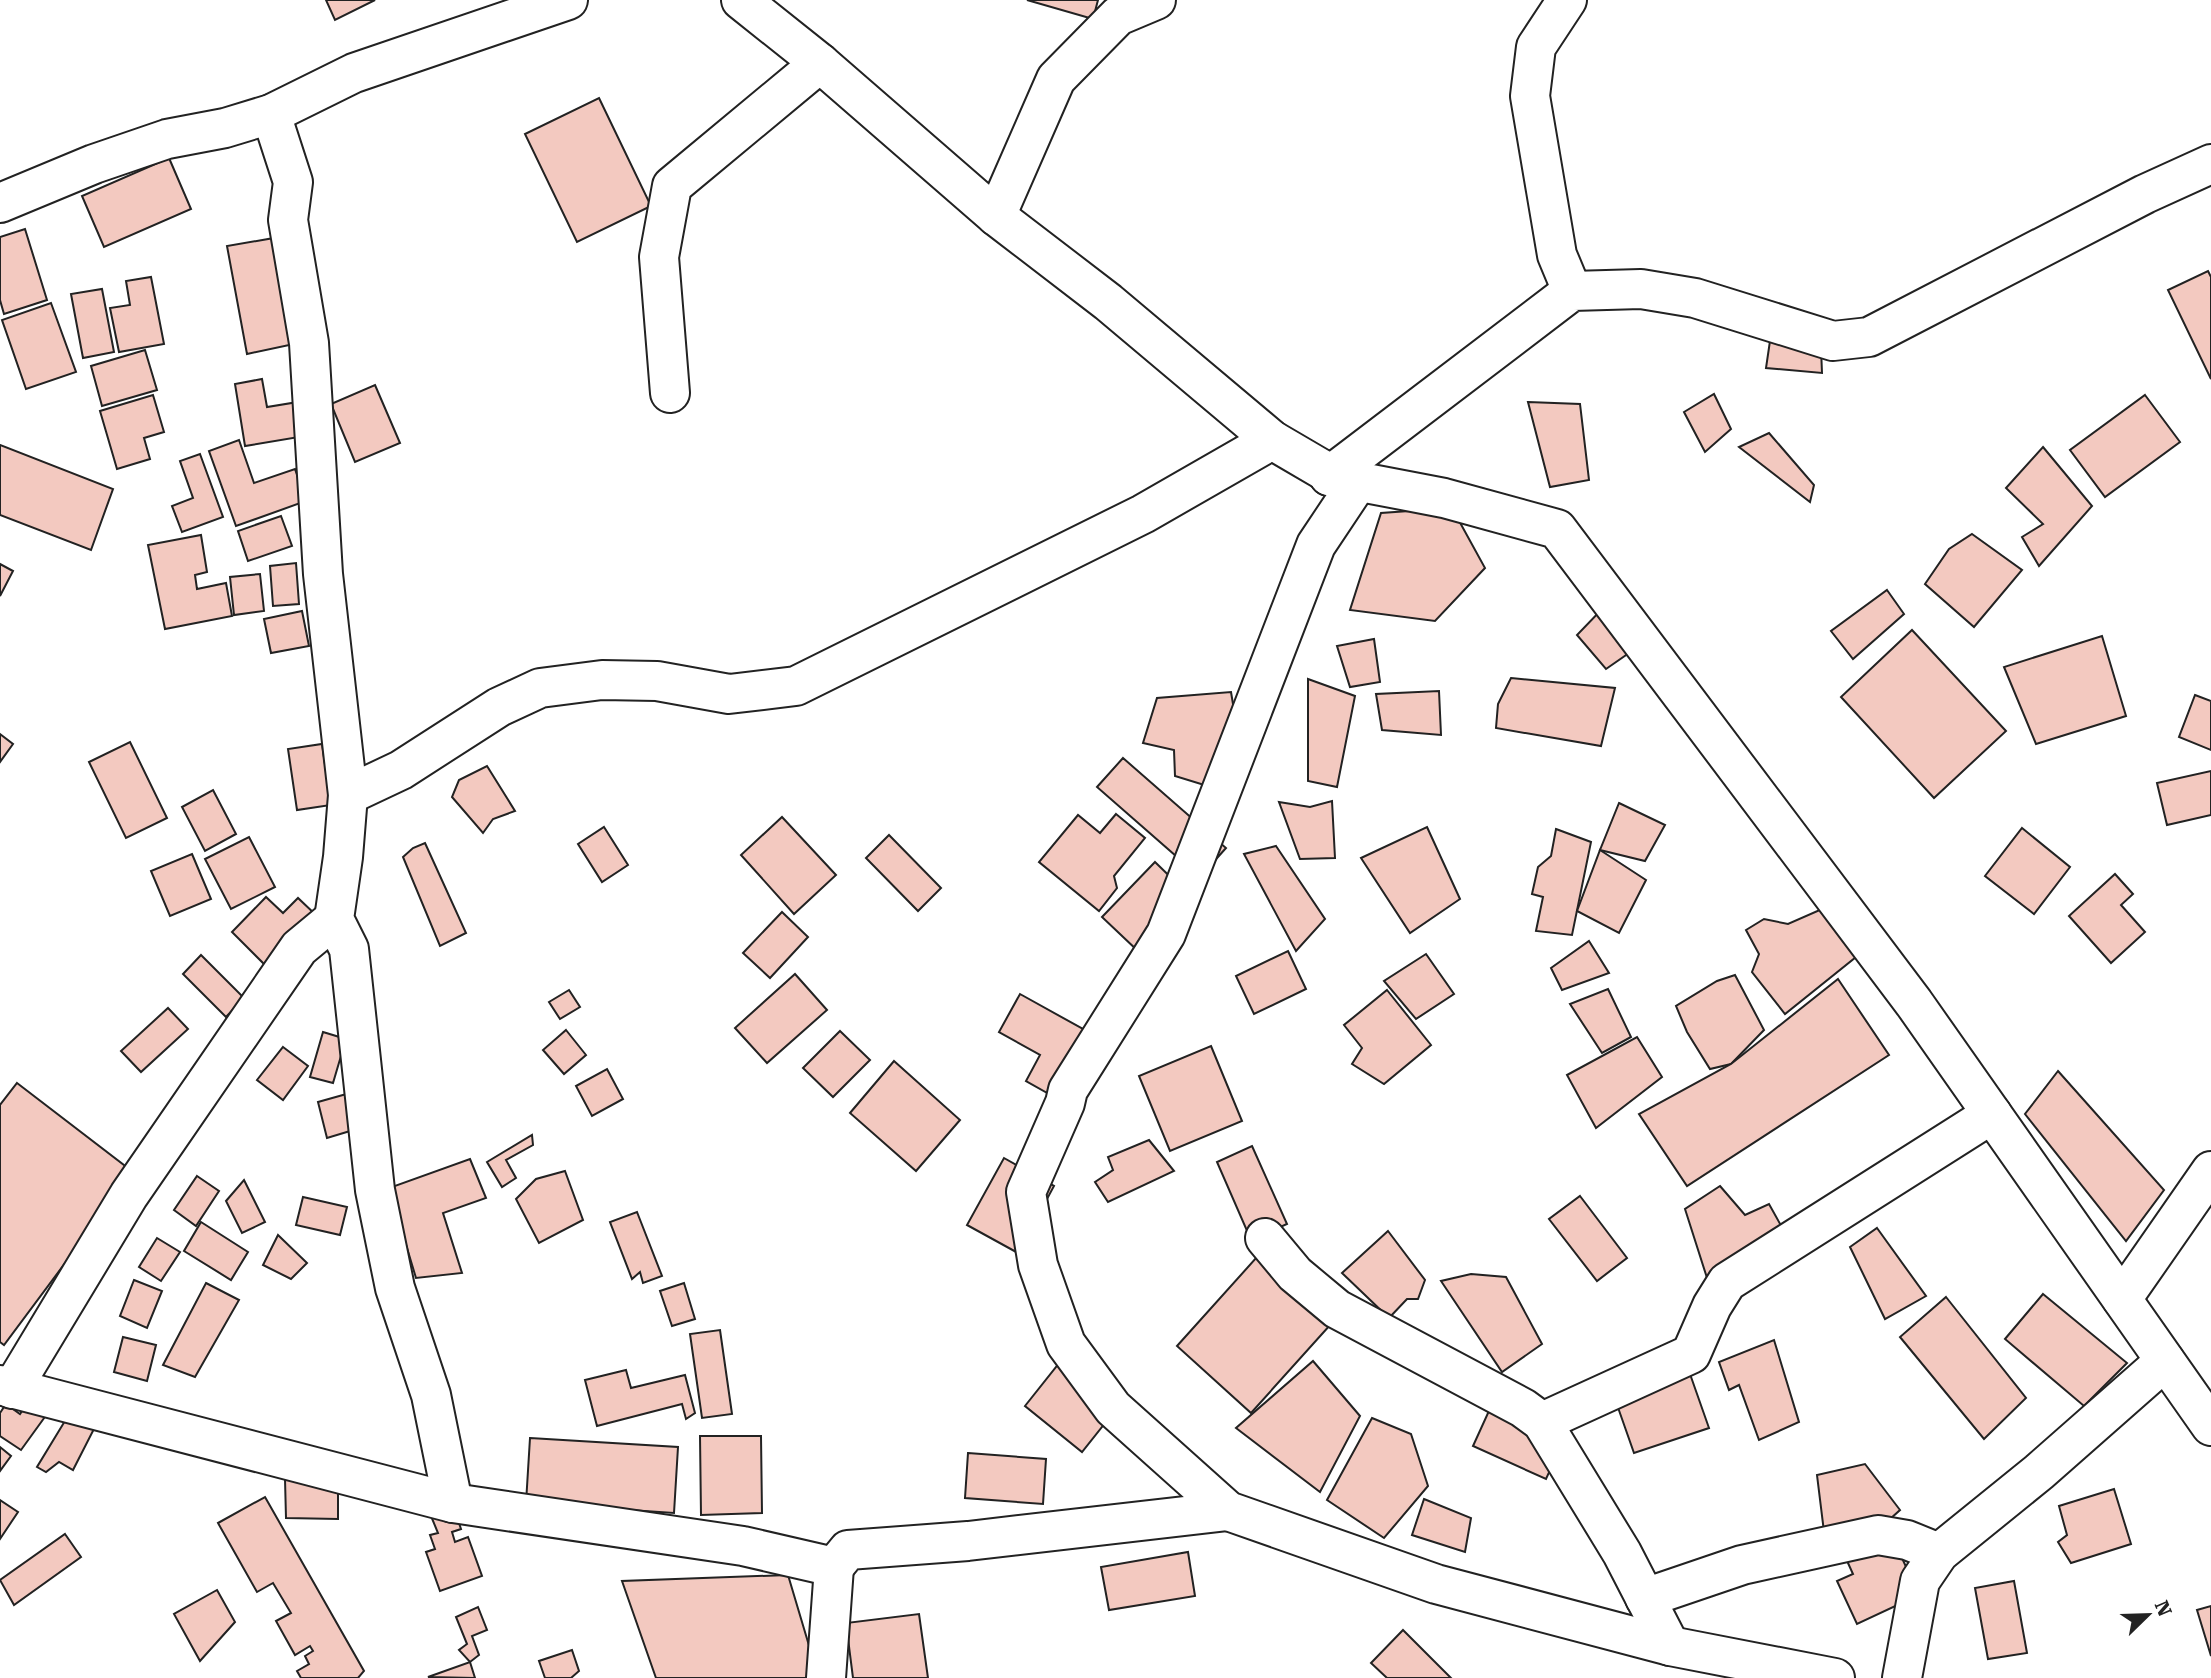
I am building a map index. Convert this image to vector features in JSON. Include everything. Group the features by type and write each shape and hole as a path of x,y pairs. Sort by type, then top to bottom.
{"street":[{"path":"0,203 94,164 167,139 225,128 271,114 354,73 568,0"},
{"path":"741,0 820,62 996,216 1108,302 1272,440 1329,476 1354,488 1316,545 1166,934 1068,1090 1065,1103 1026,1192 1038,1265 1066,1344 1112,1408 1228,1511 1436,1584 1670,1646 1836,1678"},
{"path":"996,216 1056,79 1118,16 1156,0"},
{"path":"1558,3 1536,47 1530,96 1557,255 1572,291"},
{"path":"670,393 659,257 672,186 820,62"},
{"path":"271,114 293,182 288,220 309,342 323,574 348,795 334,919 349,950 374,1190 395,1288 431,1395 453,1503"},
{"path":"1329,476 1572,291 1641,289 1695,298 1833,341 1869,337 2145,194 2211,164"},
{"path":"348,795 401,770 499,707 540,688 602,680 657,681 729,694 796,686 1143,514 1272,440"},
{"path":"1329,476 1444,498 1557,529 1914,1003 2211,1426"},
{"path":"334,919 299,948 129,1195 6,1387 453,1503 743,1546 834,1567"},
{"path":"1542,1422 1691,1354 1712,1306 1727,1282 1992,1114"},
{"path":"2122,1299 2211,1171"},
{"path":"1265,1238 1295,1274 1337,1309 1523,1408 1542,1422 1622,1553 1670,1646"},
{"path":"1902,1678 1920,1581 1939,1553 2039,1472 2165,1361"},
{"path":"825,1678 834,1567 848,1550 968,1541 1228,1511"},
{"path":"1645,1598 1741,1565 1878,1535 1907,1540 1939,1553"}],"building":[{"path":"326,0 375,0 335,20"},
{"path":"1027,0 1098,0 1093,19"},
{"path":"599,98 651,206 577,242 525,134"},
{"path":"169,158 191,209 104,247 82,196"},
{"path":"25,229 47,300 4,314 0,300 0,237"},
{"path":"274,238 294,344 247,354 227,246"},
{"path":"2208,271 2211,277 2211,379 2168,290"},
{"path":"151,277 164,344 119,352 110,308 130,305 126,281"},
{"path":"102,289 114,352 83,358 71,294"},
{"path":"51,303 76,372 26,389 2,320"},
{"path":"1771,334 1821,348 1822,373 1766,368"},
{"path":"145,350 157,390 102,406 91,366"},
{"path":"262,379 267,407 298,402 305,436 245,446 235,384"},
{"path":"375,385 400,443 355,462 331,404"},
{"path":"1714,394 1731,429 1705,452 1684,412"},
{"path":"153,395 164,432 144,438 150,459 117,469 100,411"},
{"path":"2145,395 2180,442 2105,497 2070,450"},
{"path":"1528,402 1580,404 1589,480 1550,487"},
{"path":"1769,433 1814,485 1810,502 1739,447"},
{"path":"239,440 254,483 295,469 306,501 236,526 209,451"},
{"path":"0,445 113,489 91,550 0,515"},
{"path":"2043,447 2092,506 2039,566 2022,537 2043,524 2006,488"},
{"path":"200,454 223,517 182,532 172,506 193,498 180,461"},
{"path":"1452,508 1485,568 1435,621 1350,610 1381,513"},
{"path":"281,516 292,546 248,561 238,531"},
{"path":"1972,534 2022,570 1974,627 1925,584 1949,549"},
{"path":"201,535 207,572 195,575 197,589 226,583 232,616 165,629 148,545"},
{"path":"296,563 299,604 273,606 270,566"},
{"path":"0,564 13,571 0,596"},
{"path":"260,574 264,611 234,615 230,577"},
{"path":"1887,590 1904,614 1853,659 1831,631"},
{"path":"1604,607 1639,646 1606,669 1577,635"},
{"path":"302,611 309,646 271,653 264,619"},
{"path":"1912,630 2006,731 1934,798 1841,697"},
{"path":"2102,636 2126,716 2036,744 2004,667"},
{"path":"1374,639 1380,682 1350,687 1337,646"},
{"path":"1511,678 1615,688 1601,746 1496,728 1498,704"},
{"path":"1308,679 1355,696 1337,787 1308,781"},
{"path":"1439,691 1441,735 1382,730 1376,694"},
{"path":"1231,692 1235,716 1214,788 1175,776 1174,750 1143,743 1157,698"},
{"path":"2195,695 2211,701 2211,750 2179,737"},
{"path":"0,734 13,744 0,762"},
{"path":"130,742 167,818 126,838 89,762"},
{"path":"322,744 331,805 297,810 288,749"},
{"path":"1123,758 1226,848 1200,877 1097,787"},
{"path":"487,766 515,811 493,819 483,833 452,797 459,780"},
{"path":"2211,771 2211,815 2167,825 2157,783"},
{"path":"213,790 236,834 205,851 182,807"},
{"path":"1332,801 1335,858 1300,859 1279,802 1310,807"},
{"path":"1619,803 1665,825 1645,861 1600,850"},
{"path":"1116,814 1145,838 1114,876 1117,888 1099,911 1039,862 1078,815 1100,833"},
{"path":"782,817 836,875 794,914 741,855"},
{"path":"604,827 628,865 602,882 578,844"},
{"path":"1427,827 1460,899 1410,933 1361,858"},
{"path":"2022,828 2070,867 2034,914 1985,876"},
{"path":"1556,829 1591,842 1572,935 1536,931 1543,897 1532,894 1538,867 1551,856"},
{"path":"889,835 941,888 918,911 866,858"},
{"path":"249,837 275,887 231,909 205,859"},
{"path":"425,843 466,933 440,946 403,857 413,848"},
{"path":"1276,846 1325,919 1296,951 1244,854"},
{"path":"1600,850 1646,880 1619,933 1577,911"},
{"path":"192,854 211,899 170,916 151,871"},
{"path":"1155,862 1191,897 1139,952 1102,917"},
{"path":"2115,874 2133,894 2121,905 2145,932 2111,963 2069,916"},
{"path":"266,897 283,913 298,898 317,916 267,967 232,932"},
{"path":"1822,909 1856,957 1785,1014 1752,972 1759,954 1746,930 1764,919 1788,924"},
{"path":"782,912 808,937 770,978 743,953"},
{"path":"1589,941 1609,973 1562,990 1551,968"},
{"path":"1288,951 1306,989 1254,1014 1236,976"},
{"path":"1426,954 1454,994 1416,1019 1384,981"},
{"path":"201,955 244,998 226,1017 183,974"},
{"path":"795,974 827,1010 767,1063 735,1028"},
{"path":"1735,975 1764,1030 1731,1064 1710,1069 1687,1032 1676,1006 1717,981"},
{"path":"1838,979 1889,1055 1687,1186 1639,1114 1731,1064"},
{"path":"1608,989 1631,1037 1602,1053 1570,1004"},
{"path":"569,990 580,1007 560,1019 549,1002"},
{"path":"1387,990 1431,1045 1384,1084 1352,1064 1362,1048 1344,1025"},
{"path":"1020,994 1101,1039 1065,1103 1026,1081 1040,1055 999,1032"},
{"path":"168,1008 188,1029 141,1072 121,1051"},
{"path":"566,1030 586,1055 564,1074 543,1050"},
{"path":"840,1031 870,1060 833,1097 803,1068"},
{"path":"323,1032 346,1039 333,1083 310,1077"},
{"path":"1637,1037 1662,1077 1596,1128 1567,1075"},
{"path":"1211,1046 1242,1121 1170,1151 1139,1076"},
{"path":"283,1047 308,1066 283,1100 257,1080"},
{"path":"894,1061 960,1120 916,1171 850,1113"},
{"path":"607,1069 623,1099 592,1116 576,1086"},
{"path":"2058,1071 2164,1190 2126,1241 2025,1114"},
{"path":"17,1083 133,1172 4,1345 0,1342 0,1105"},
{"path":"350,1093 360,1128 327,1138 318,1102"},
{"path":"532,1135 533,1145 506,1160 516,1178 502,1187 487,1162"},
{"path":"1149,1140 1174,1171 1108,1202 1095,1182 1113,1170 1108,1157"},
{"path":"1252,1146 1287,1224 1251,1240 1217,1162"},
{"path":"1004,1158 1054,1186 1018,1253 967,1225"},
{"path":"470,1159 486,1198 443,1213 462,1273 416,1278 389,1188"},
{"path":"565,1171 583,1220 539,1243 516,1199 536,1179"},
{"path":"197,1176 219,1191 196,1226 174,1210"},
{"path":"244,1180 265,1222 242,1233 226,1201"},
{"path":"1720,1186 1745,1215 1769,1204 1784,1231 1708,1281 1685,1209"},
{"path":"1580,1196 1627,1258 1597,1281 1549,1219"},
{"path":"303,1197 347,1207 340,1235 296,1225"},
{"path":"637,1212 662,1276 643,1283 640,1272 632,1279 610,1222"},
{"path":"201,1222 248,1252 231,1280 184,1251"},
{"path":"1877,1228 1926,1296 1885,1319 1850,1247"},
{"path":"1388,1231 1425,1280 1418,1299 1407,1299 1389,1318 1342,1273"},
{"path":"278,1235 307,1263 291,1279 263,1265"},
{"path":"1275,1237 1349,1304 1251,1413 1177,1346"},
{"path":"157,1238 180,1252 161,1281 139,1267"},
{"path":"1471,1274 1506,1277 1542,1344 1502,1372 1441,1281"},
{"path":"134,1280 162,1291 147,1328 120,1316"},
{"path":"206,1283 239,1300 195,1377 163,1365"},
{"path":"684,1283 695,1319 672,1326 660,1291"},
{"path":"2043,1294 2127,1363 2084,1406 2005,1339"},
{"path":"1946,1297 2026,1398 1984,1439 1900,1337"},
{"path":"720,1330 732,1414 702,1418 690,1334"},
{"path":"123,1337 156,1345 147,1381 114,1372"},
{"path":"1774,1340 1799,1422 1759,1440 1739,1385 1729,1390 1719,1362"},
{"path":"1064,1357 1121,1403 1082,1452 1025,1406"},
{"path":"1313,1361 1360,1416 1320,1492 1236,1428"},
{"path":"626,1370 631,1388 685,1375 695,1413 686,1419 682,1404 597,1426 585,1380"},
{"path":"1690,1374 1709,1428 1634,1453 1615,1399"},
{"path":"1503,1380 1576,1414 1546,1479 1473,1446"},
{"path":"29,1401 47,1414 21,1450 0,1436 0,1413 6,1404 20,1414"},
{"path":"71,1411 96,1425 73,1470 59,1462 46,1472 37,1467"},
{"path":"1372,1418 1411,1434 1428,1486 1384,1538 1327,1500"},
{"path":"700,1436 761,1436 762,1513 701,1515"},
{"path":"530,1438 678,1447 674,1513 526,1503"},
{"path":"0,1447 11,1456 0,1471"},
{"path":"968,1453 1046,1459 1043,1504 965,1498"},
{"path":"1865,1464 1900,1510 1880,1528 1825,1540 1817,1475"},
{"path":"285,1479 338,1479 338,1519 286,1518"},
{"path":"2114,1489 2131,1544 2071,1563 2058,1542 2067,1535 2059,1506"},
{"path":"265,1497 364,1671 358,1678 301,1678 297,1671 309,1664 305,1656 313,1651 310,1646 295,1655 276,1621 291,1613 273,1583 257,1592 218,1523"},
{"path":"1424,1499 1471,1518 1465,1552 1412,1535"},
{"path":"0,1500 18,1512 0,1539"},
{"path":"454,1508 461,1529 452,1532 455,1542 468,1537 482,1576 440,1591 426,1552 435,1549 430,1535 438,1533 431,1516"},
{"path":"65,1534 81,1557 14,1605 0,1580"},
{"path":"1896,1545 1919,1595 1857,1624 1837,1581 1853,1574 1843,1552"},
{"path":"1188,1552 1195,1596 1109,1610 1101,1567"},
{"path":"788,1575 816,1669 814,1678 656,1678 622,1581"},
{"path":"2014,1581 2027,1653 1988,1659 1975,1588"},
{"path":"217,1590 235,1622 200,1661 174,1614"},
{"path":"2211,1606 2211,1656 2197,1610"},
{"path":"478,1607 487,1630 472,1636 479,1655 470,1662 459,1650 467,1644 456,1617"},
{"path":"919,1614 928,1678 853,1678 846,1623"},
{"path":"1403,1630 1451,1678 1387,1678 1371,1663"},
{"path":"572,1650 579,1671 571,1678 545,1678 539,1661"},
{"path":"470,1662 475,1678 428,1677"}]}
